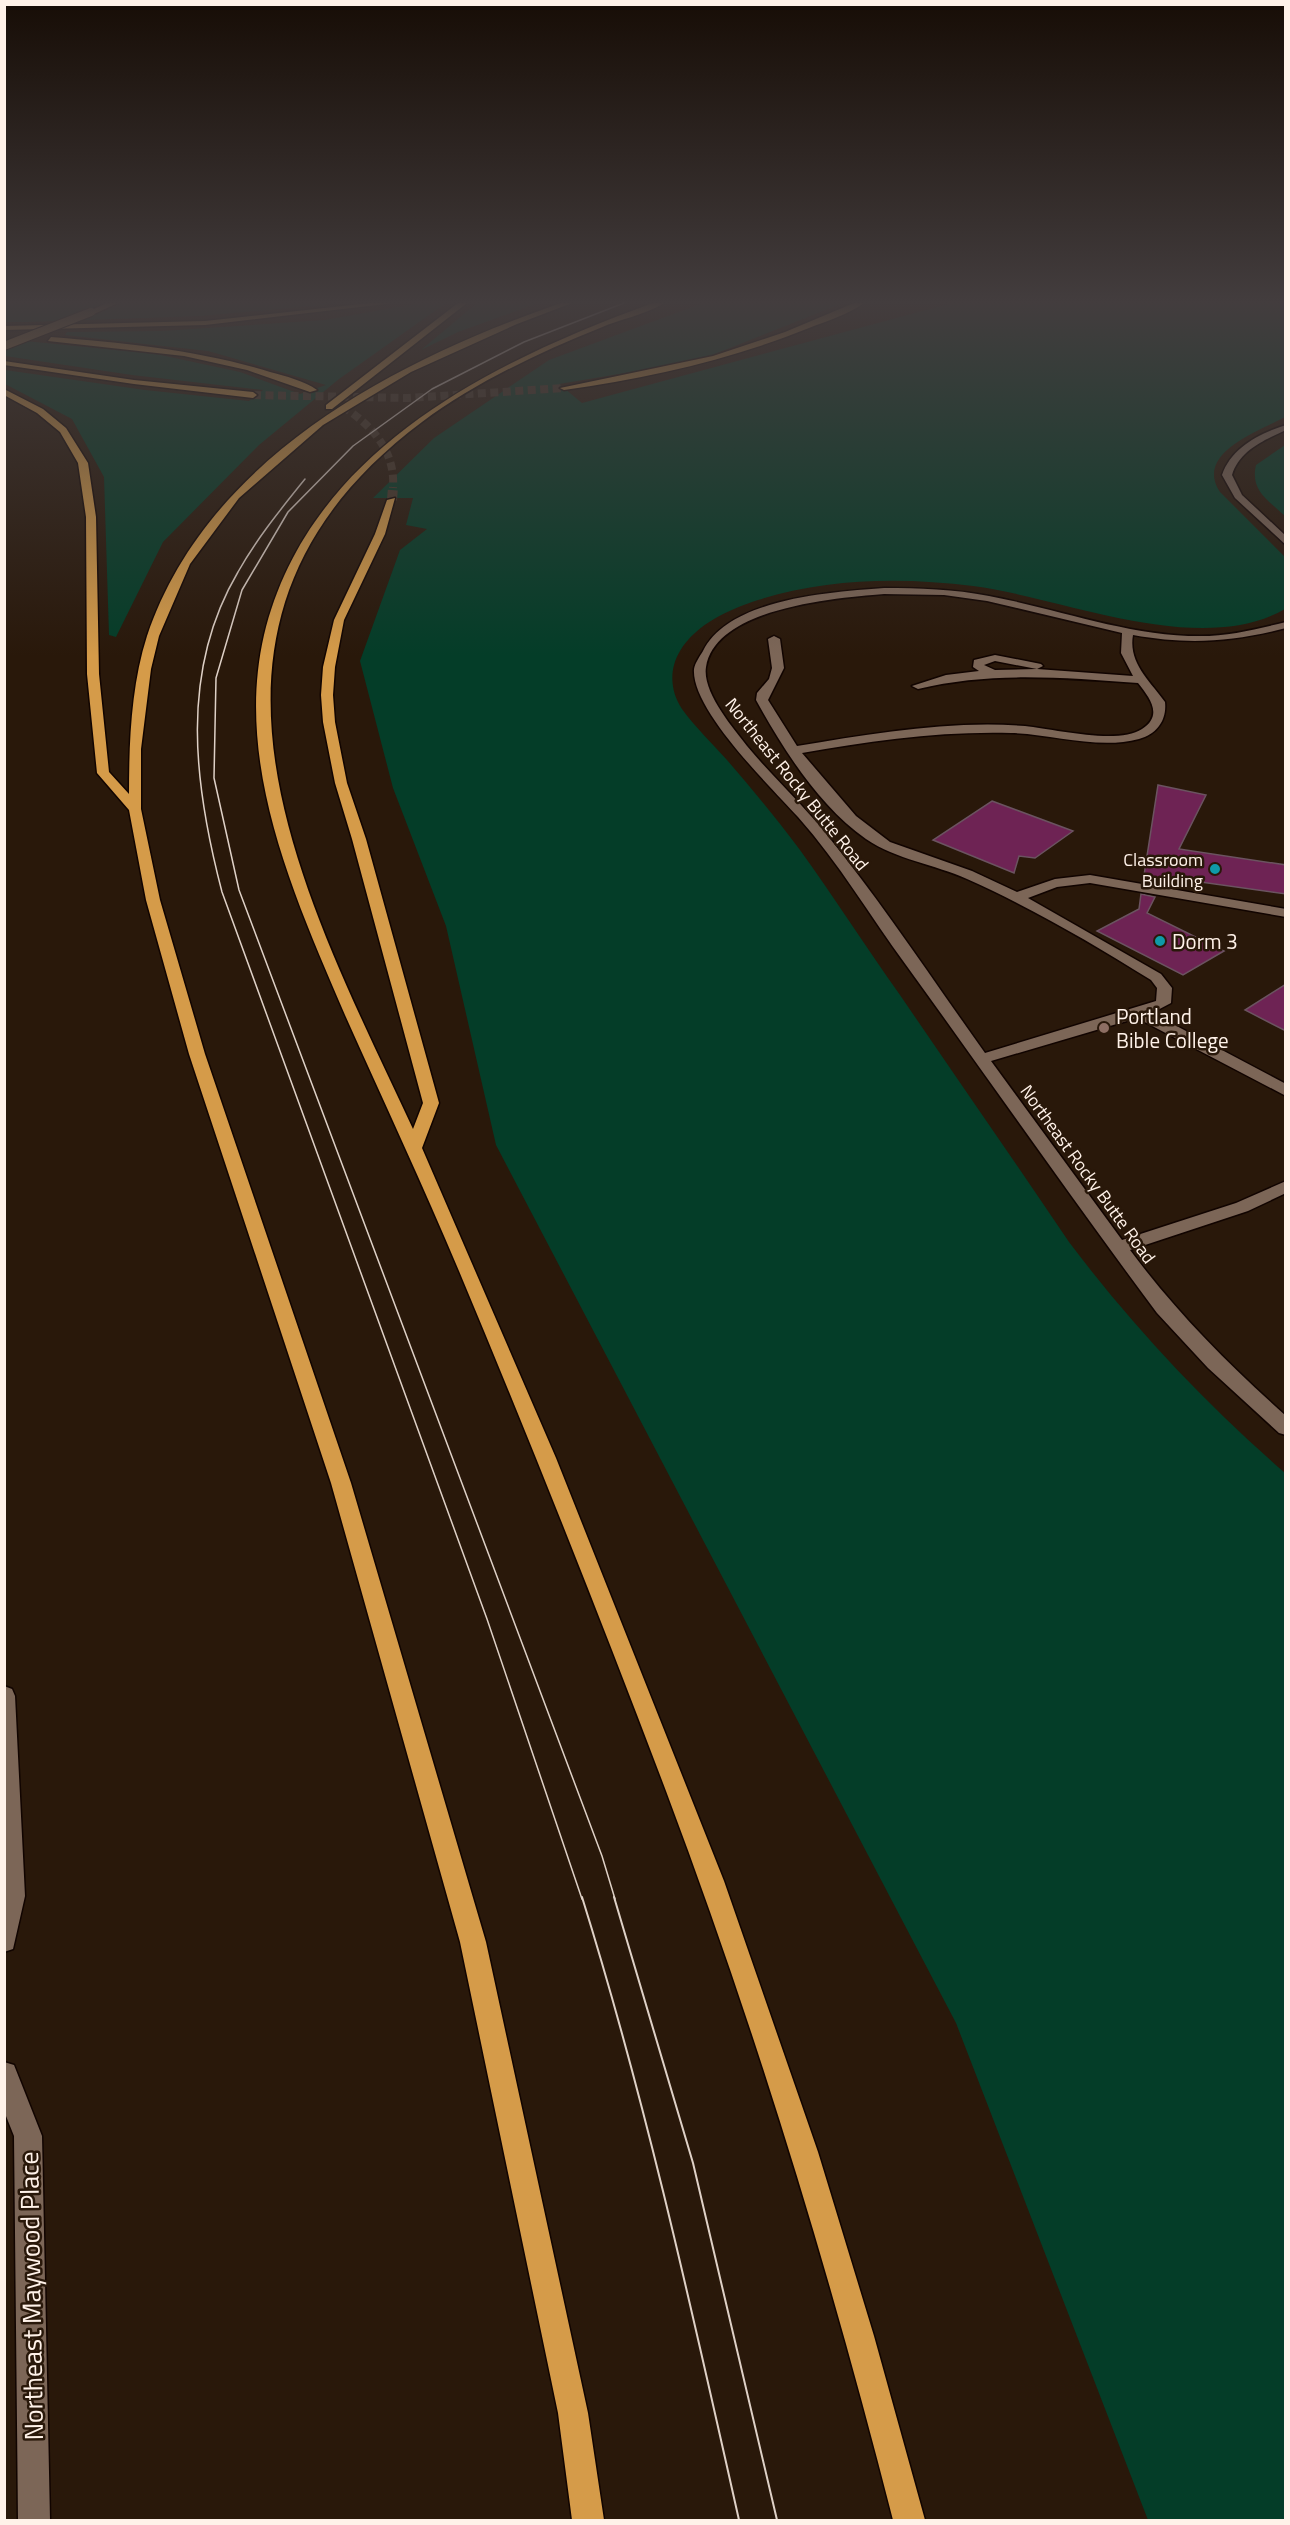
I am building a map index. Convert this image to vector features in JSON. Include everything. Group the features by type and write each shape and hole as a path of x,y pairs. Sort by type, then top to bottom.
{"highway":[{"path":"52,421 63,430 83,463 91,518 93,674 103,773 135,809"},
{"path":"324,421 236,496 202,540 171,591 153,636 145,669 135,749 135,809 153,900 197,1053 341,1483 473,1942 573,2413 588,2520"},
{"path":"422,421 403,434 354,480 319,522 288,579 271,630 264,678 264,732 278,813 291,858 330,962 463,1258 617,1638 736,1945 803,2144 871,2372 909,2520"},
{"path":"392,500 380,534 339,620 328,667 327,695 329,723 341,783 431,1103 414,1148"}],"street":[{"path":"1286,427 1238,456 1230,466 1227,475 1238,496 1286,542"},
{"name":"Northeast Rocky Butte Road","path":"1286,625 1256,633 1207,638 1168,638 1128,633 964,594 913,591 855,592 799,601 749,617 717,639 704,656 700,667 701,687 710,706 817,832 1118,1248 1164,1308 1215,1363 1286,1428"},
{"path":"796,750 870,738 993,729 1034,730 1114,738 1136,736 1153,727 1160,715 1159,702 1128,658 1124,643 1128,633"},
{"path":"774,639 777,678 763,693 762,700 770,715 819,783 869,836 906,854 977,878 1156,977 1165,988 1163,1003 1140,1012 983,1059"},
{"path":"918,686 960,674 991,672 1057,672 1142,680"},
{"path":"1015,898 1056,883 1090,879 1286,913"},
{"path":"1140,1012 1286,1091"},
{"path":"1118,1248 1232,1211 1286,1186"},
{"path":"4,1696 12,1896 4,1940"},
{"name":"Northeast Maywood Place","path":"4,2075 28,2136 34,2520"}],"green space":[{"path":"73,421 288,421 259,445 163,542 116,637 109,635 104,477"},
{"path":"459,421 1278,421 1233,445 1222,455 1216,466 1214,478 1220,492 1285,557 1285,609 1251,623 1213,628 1173,626 1131,620 1009,592 946,583 865,581 811,587 758,600 736,608 704,625 680,651 674,665 672,680 675,695 682,709 755,793 800,850 1069,1242 1118,1304 1198,1392 1285,1473 1285,2520 1148,2520 956,2023 496,1145 446,926 393,788 360,661 400,550 427,529 406,525 413,498 373,498 434,438"},
{"path":"1285,445 1285,516 1262,494 1255,474 1256,465"}],"building":[{"name":"Classroom Building","path":"1158,785 1206,795 1179,849 1286,865 1286,894 1165,877 1161,885 1143,882"},
{"path":"992,801 1073,831 1035,858 1019,856 1014,873 933,840"},
{"name":"Dorm 3","path":"1141,894 1155,897 1147,913 1224,951 1183,975 1097,931 1139,909"},
{"path":"1286,984 1286,1031 1245,1010"}],"tunnel":[{"path":"362,421 384,447 393,473 393,487"},
{"path":"392,500 393,487"}],"tram line":[{"path":"388,421 353,446 288,512 242,590 216,678 214,778 239,890 602,1856 615,1899"},
{"path":"305,479 245,559 219,610 207,649 200,689 197,729 204,811 222,892 487,1619 582,1899"},
{"path":"582,1897 647,2129 686,2285 739,2520"},
{"path":"614,1897 693,2163 777,2520"}],"place":[{"name":"Classroom Building","path":"1215,869"},
{"name":"Dorm 3","path":"1160,941"},
{"name":"Portland Bible College","path":"1104,1028"}]}
